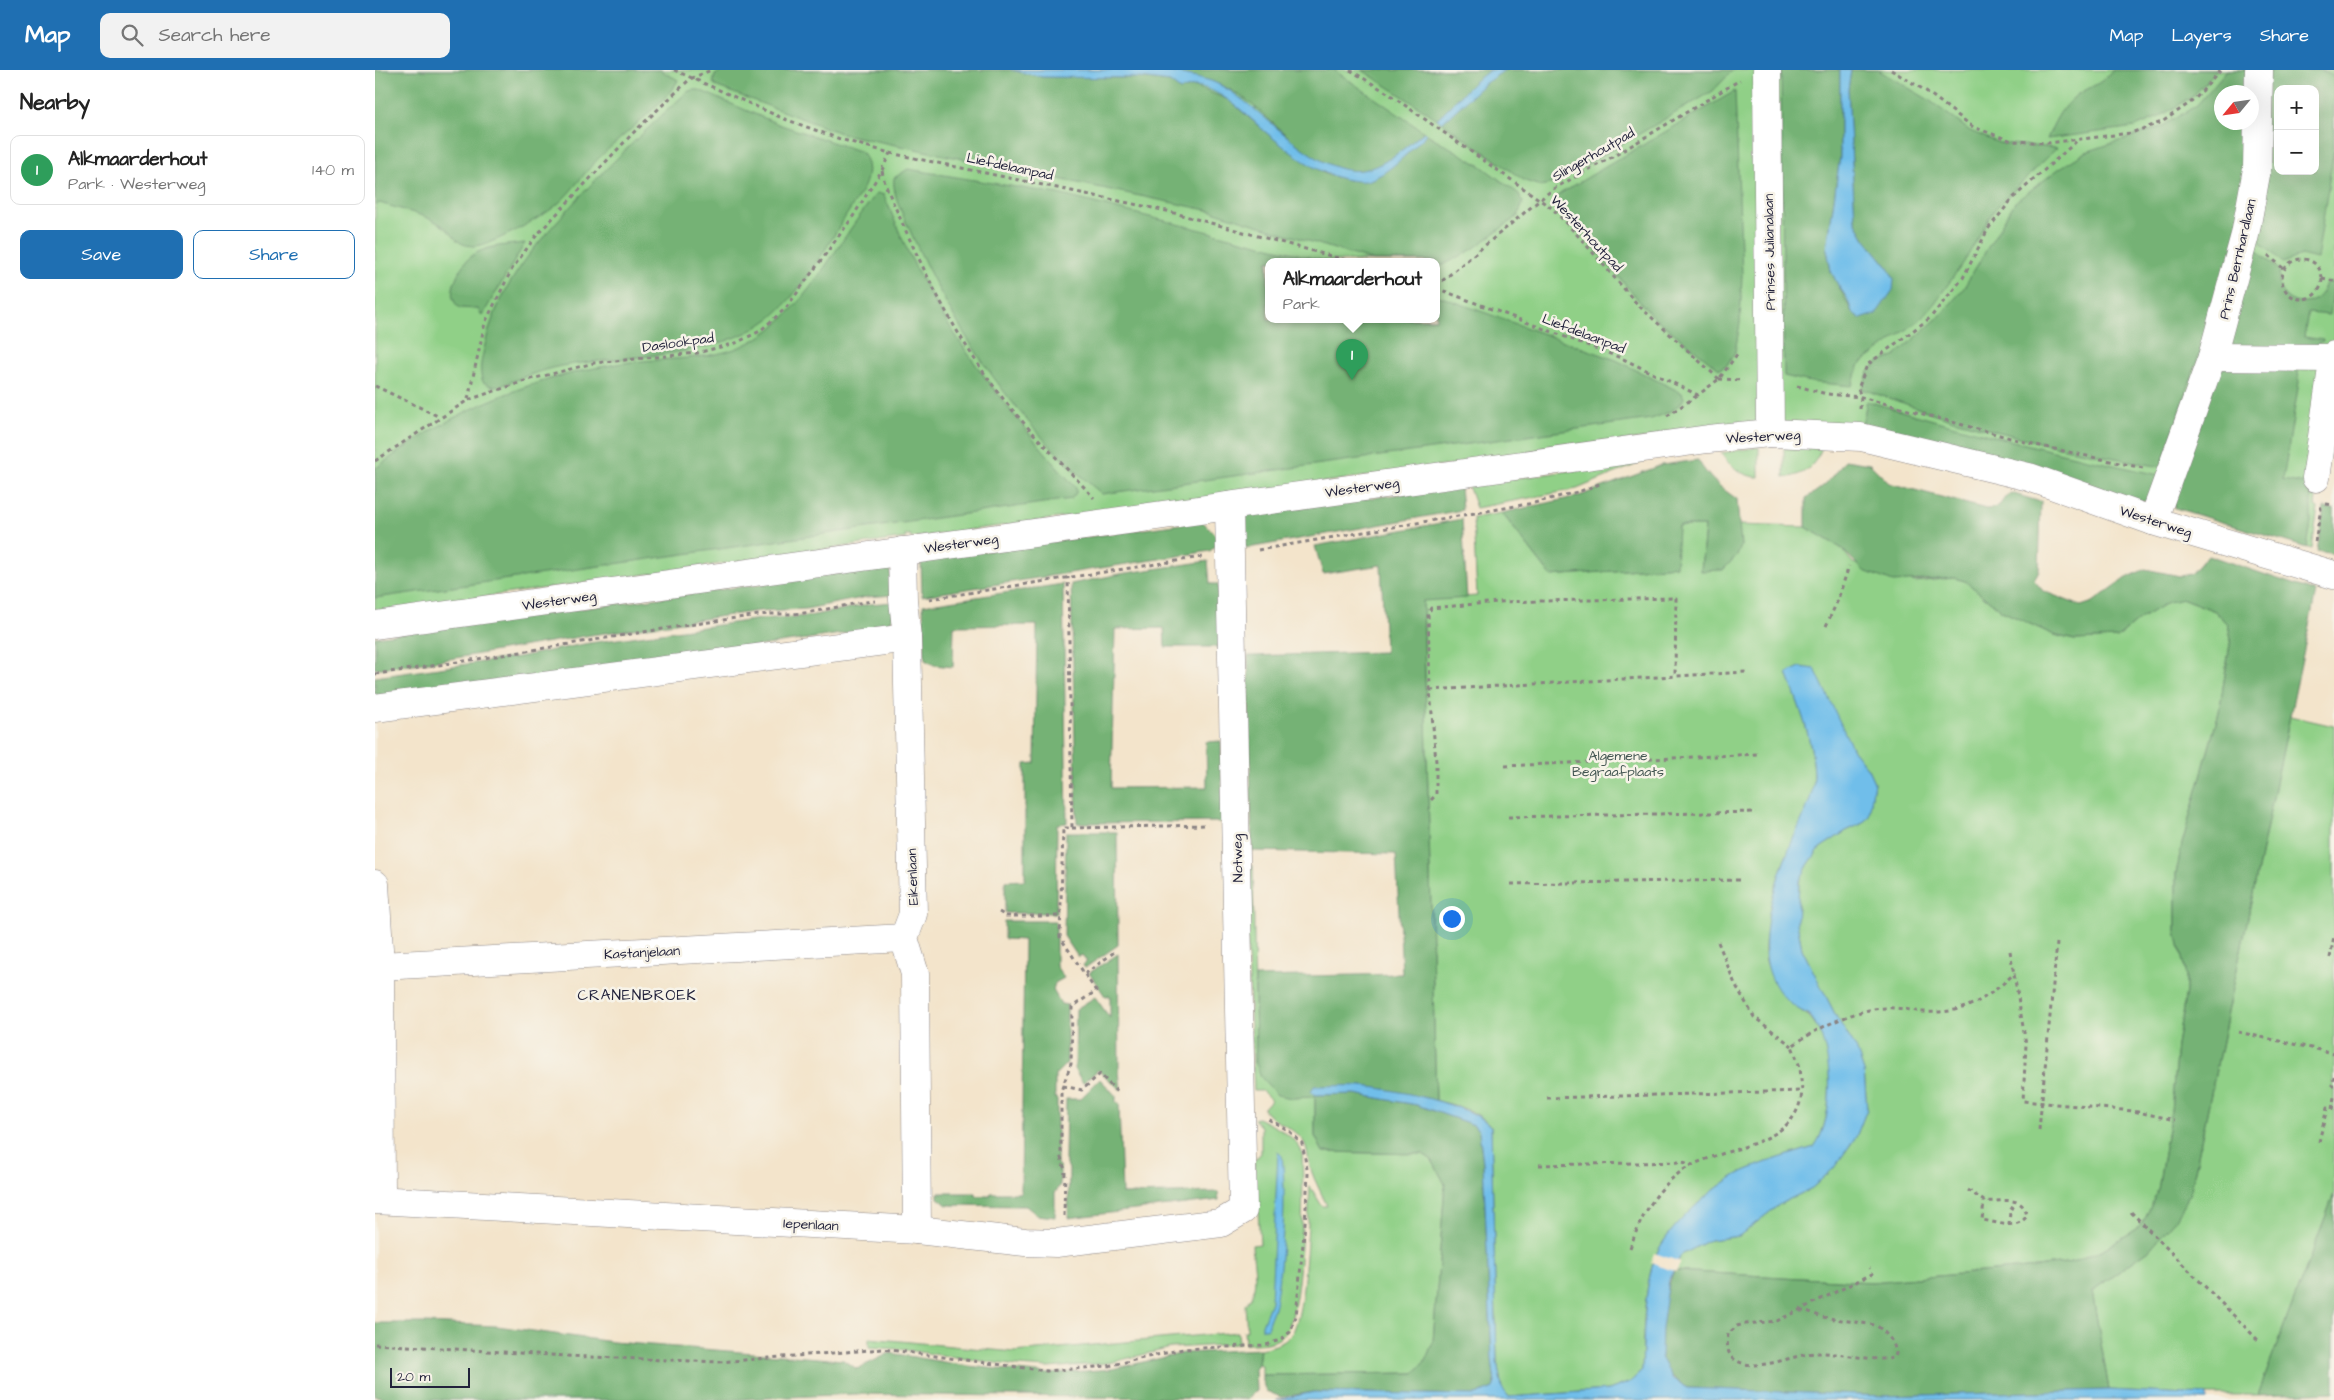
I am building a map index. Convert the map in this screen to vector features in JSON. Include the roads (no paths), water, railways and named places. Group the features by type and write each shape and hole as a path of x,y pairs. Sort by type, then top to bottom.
{"street":[{"name":"Prins Bernhardlaan","path":"2153,521 2213,357 2245,235 2257,169 2259,70"},
{"name":"Prinses Julianalaan","path":"1754,72 1771,381 1770,433"},
{"path":"2213,357 2334,356 2318,490"},
{"name":"Westerweg","path":"375,625 1708,439 1770,433 1861,437 2029,477 2153,521 2322,572"},
{"name":"Notweg","path":"1229,506 1243,1210"},
{"name":"Eikenlaan","path":"902,551 903,600 907,638 913,914 904,938"},
{"path":"375,708 907,638"},
{"path":"375,884 380,966 378,1199"},
{"path":"904,938 915,974 917,1230"},
{"name":"Kastanjelaan","path":"380,966 904,938"},
{"name":"Iepenlaan","path":"378,1199 917,1230 1025,1242 1056,1243 1221,1223 1243,1210"}],"water":[{"path":"1011,70 1119,70 1172,73 1198,77 1211,81 1229,91 1308,152 1328,164 1348,170 1375,167 1397,154 1424,132 1427,134 1399,161 1382,174 1366,181 1343,179 1323,172 1303,161 1225,98 1205,88 1195,86 1180,90 1170,82 1139,78 1042,77"},
{"path":"1490,70 1505,70 1484,84 1442,123 1437,119 1474,82"},
{"path":"1840,70 1851,70 1848,89 1855,221 1865,239 1887,266 1894,279 1893,290 1876,314 1861,319 1852,312 1847,298 1831,271 1827,249 1840,157"},
{"path":"1800,667 1815,669 1853,750 1868,769 1874,782 1869,816 1863,823 1846,831 1820,848 1808,865 1799,882 1797,923 1802,949 1837,1018 1856,1048 1864,1071 1867,1109 1856,1137 1833,1169 1812,1188 1780,1204 1739,1236 1710,1240 1681,1255 1669,1280 1662,1328 1661,1357 1673,1379 1688,1388 1883,1396 2109,1390 2207,1395 2207,1400 1276,1400 1314,1392 1476,1395 1493,1388 1495,1383 1492,1359 1483,1162 1479,1131 1474,1125 1417,1105 1355,1094 1315,1095 1311,1092 1314,1086 1361,1086 1410,1094 1468,1112 1482,1119 1491,1127 1497,1361 1502,1388 1509,1397 1609,1390 1630,1382 1642,1371 1646,1297 1652,1268 1662,1243 1696,1205 1724,1183 1749,1169 1814,1147 1821,1134 1829,1101 1828,1063 1824,1046 1819,1030 1811,1017 1798,1009 1780,993 1769,972 1766,956 1769,911 1787,853 1807,808 1814,775 1808,736 1801,710 1787,673"},
{"path":"1278,1152 1282,1156 1284,1191 1282,1250 1275,1304 1267,1329 1262,1329 1271,1302"}],"place":[{"name":"Alkmaarderhout","path":"1352,380"}],"district":[{"name":"CRANENBROEK","path":"637,995"}],"park label":[{"name":"Algemene Begraafplaats","path":"1618,764"}]}
